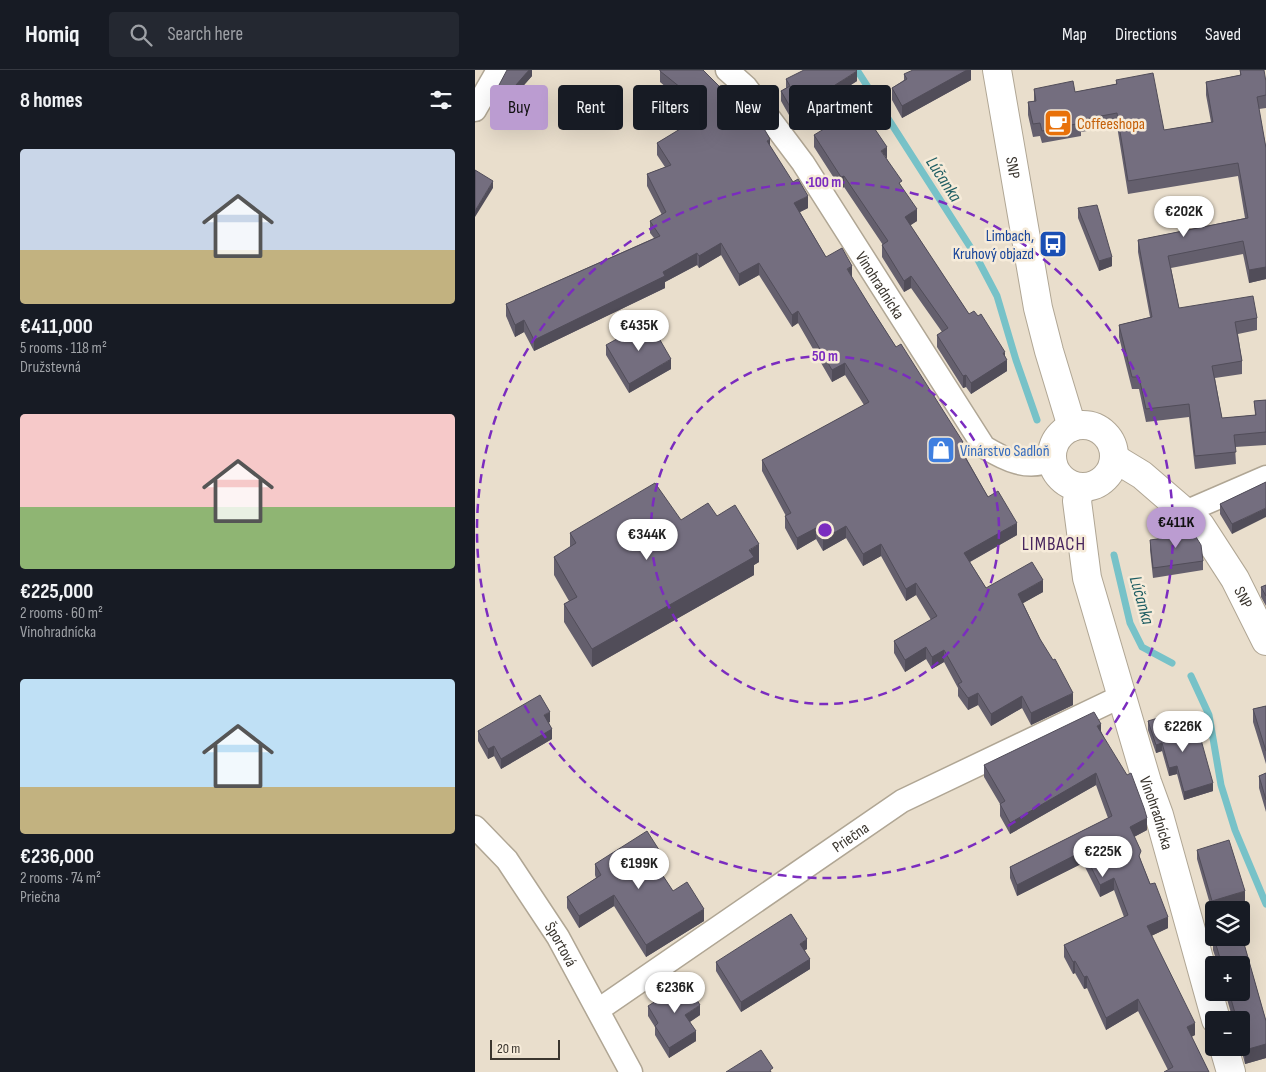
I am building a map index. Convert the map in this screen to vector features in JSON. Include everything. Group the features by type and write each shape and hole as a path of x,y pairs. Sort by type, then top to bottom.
{"street":[{"path":"475,110 498,70"},
{"name":"Vinohradnícka","path":"727,70 747,87 803,164 984,447 1007,460 1021,464 1041,465 1051,460"},
{"name":"SNP","path":"997,70 1030,266 1049,351 1072,427"},
{"path":"1082,424 1092,426 1109,438 1113,447 1114,458 1112,468 1107,476 1095,485 1080,488 1069,485 1061,479 1051,460 1056,440 1063,432 1072,427 1082,424"},
{"name":"SNP","path":"1114,458 1142,475 1200,525 1235,579 1266,641"},
{"path":"1185,512 1266,477"},
{"name":"Vinohradnícka","path":"1080,488 1077,501 1087,578 1147,782 1159,815 1213,1011"},
{"name":"Priečna","path":"598,1010 902,801 1122,696"},
{"name":"Športová","path":"475,827 507,860 558,937 631,1072"},
{"path":"1226,1056 1231,1072"}],"building":[{"path":"507,70 529,70 516,85 499,85"},
{"path":"703,70 718,85 717,130 765,130 770,139 767,141 793,182 798,179 808,196 794,203 826,257 842,248 852,266 847,269 896,347 901,344 963,442 958,445 988,497 998,491 1017,523 964,553 986,588 1032,562 1043,580 1018,594 1040,639 1053,660 1055,659 1073,693 1031,713 1022,696 991,714 978,693 968,698 958,684 962,682 944,650 932,657 926,647 905,660 894,641 937,616 916,583 906,589 881,544 863,554 846,526 823,539 816,528 797,538 785,516 791,513 762,460 869,402 845,363 832,370 798,311 792,315 759,263 739,274 721,243 699,256 697,253 663,272 665,276 534,340 524,320 515,325 506,304 660,236 650,221 666,212 647,174 671,165 657,143 678,130 707,130 707,85 677,85 660,71"},
{"path":"804,70 857,71 835,85 789,85 786,79"},
{"path":"913,70 967,70 902,106 892,88 907,79 904,74"},
{"path":"1240,70 1264,70 1266,82 1266,95 1257,97 1266,148 1266,267 1249,270 1243,241 1168,256 1179,308 1253,296 1257,318 1235,322 1242,361 1212,366 1222,418 1256,415 1254,401 1266,400 1266,432 1234,435 1236,452 1195,456 1189,404 1146,409 1139,377 1132,377 1119,325 1152,317 1138,240 1248,218 1238,163 1128,181 1117,113 1080,120 1081,123 1042,131 1040,123 1033,124 1028,102 1036,101 1034,89 1073,81 1075,92 1117,84 1116,80 1153,73 1164,130 1213,122 1206,82 1241,75"},
{"path":"789,87 789,105 781,91"},
{"path":"822,130 876,130 887,147 881,151 902,181 899,183 917,209 905,217 969,314 974,311 978,316 981,314 1005,352 1003,353 1007,360 971,383 966,375 963,376 937,335 948,328 911,276 904,281 882,245 888,241 844,176 841,177 814,135"},
{"path":"475,170 493,181 475,211"},
{"path":"1097,205 1112,257 1099,261 1078,208"},
{"path":"649,321 671,359 629,384 606,345"},
{"path":"1266,482 1266,508 1232,524 1220,504"},
{"path":"655,483 681,520 708,503 717,516 735,505 759,544 749,550 754,557 592,649 564,604 577,597 554,557 576,543 570,533"},
{"path":"1189,529 1191,538 1196,537 1201,545 1203,561 1153,568 1150,540 1165,538 1164,532"},
{"path":"1266,585 1266,596 1261,587"},
{"path":"540,695 550,712 544,715 552,729 501,759 494,746 488,749 478,731"},
{"path":"1266,706 1266,751 1253,709"},
{"path":"1094,712 1101,724 1097,726 1127,775 1131,773 1144,808 1147,818 1130,827 1141,851 1139,856 1150,884 1155,883 1168,917 1147,926 1195,1023 1187,1027 1209,1072 1164,1072 1173,1067 1138,999 1106,1018 1087,976 1084,977 1064,945 1128,915 1114,878 1100,885 1083,851 1017,885 1010,867 1112,816 1096,773 1010,823 1000,804 1005,801 984,765"},
{"path":"1168,715 1176,736 1198,729 1213,783 1184,792 1177,766 1169,768 1162,743 1156,745 1148,721"},
{"path":"1266,773 1266,800 1259,776"},
{"path":"647,831 661,853 652,859 673,891 687,882 704,909 646,945 614,895 579,916 567,897 601,875 595,864"},
{"path":"1229,840 1245,891 1212,901 1197,850"},
{"path":"791,914 807,939 800,944 810,959 741,1002 716,962"},
{"path":"1216,946 1245,946 1248,956 1219,956"},
{"path":"1250,965 1266,1021 1266,1044 1250,1049 1250,1011 1234,1011 1232,1001 1250,1001"},
{"path":"686,982 700,1005 685,1015 696,1031 669,1048 655,1026 658,1023 648,1006"},
{"path":"761,1050 773,1068 770,1070 771,1072 726,1072"}],"waterway":[{"name":"Lúčanka","path":"857,70 976,256 997,296 1016,360 1037,420"},
{"name":"Lúčanka","path":"1114,555 1130,623 1142,647 1172,663"},
{"name":"Lúčanka","path":"1191,676 1209,715 1221,785 1235,830 1266,904"}],"place":[{"name":"Coffeeshopa","path":"1058,123"},
{"name":"Limbach, Kruhový objazd","path":"1053,244"},
{"name":"Vinárstvo Sadloň","path":"941,450"}],"district":[{"name":"LIMBACH","path":"1054,543"}]}
